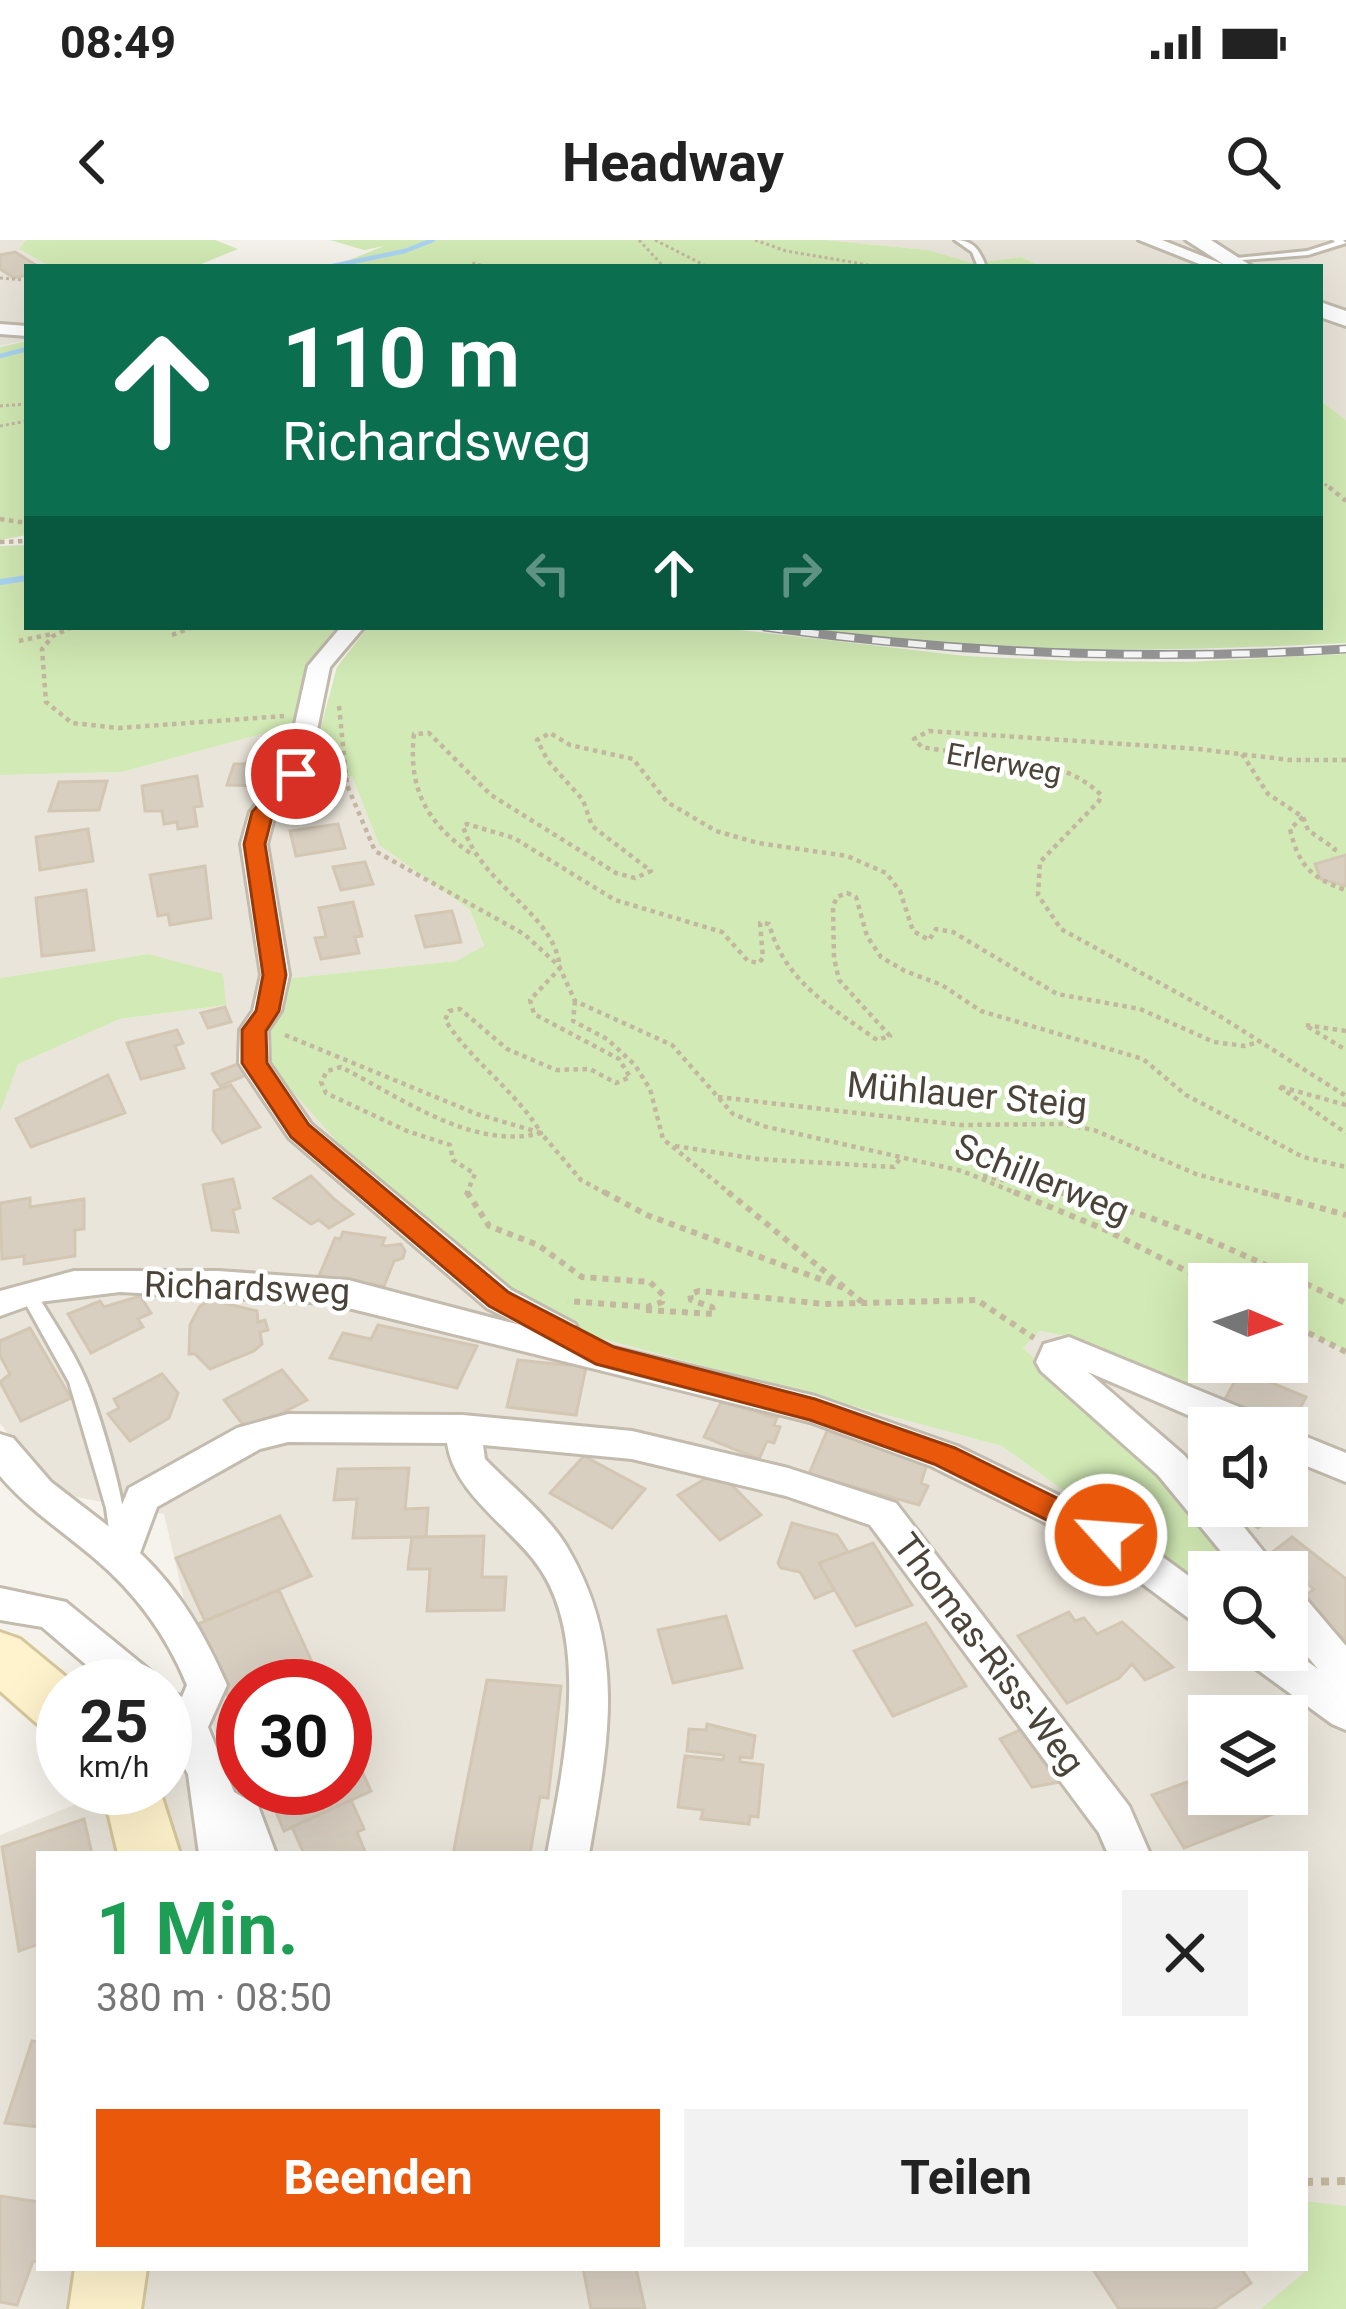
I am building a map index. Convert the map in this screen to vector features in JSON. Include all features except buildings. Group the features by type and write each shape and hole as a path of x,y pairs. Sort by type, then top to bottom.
{"main road":[{"path":"0,1657 36,1687"},
{"path":"139,1815 148,1851"},
{"path":"105,2309 111,2271"}],"street":[{"path":"1147,240 1232,264"},
{"path":"1196,240 1232,264"},
{"name":"Richardsweg","path":"347,632 319,666 296,774 262,812 254,844 275,975 267,1011 254,1030 254,1063 300,1131 499,1299 606,1356"},
{"name":"Richardsweg","path":"13,1297 160,1280 499,1299"},
{"path":"329,1292 815,1410 944,1456 1106,1535 1188,1596"},
{"path":"1203,1407 1069,1350 1056,1353 1053,1362 1171,1465 1243,1551"},
{"name":"Thomas-Riss-Weg","path":"120,1557 142,1498 250,1438 289,1429 463,1429 632,1445 788,1482 883,1514 1114,1820 1129,1851"},
{"path":"463,1429 468,1464 552,1554 583,1626 591,1727 569,1851"},
{"path":"0,1448 13,1471 120,1557 183,1627 207,1685 192,1701"},
{"path":"1308,1451 1346,1468"},
{"path":"0,1604 52,1613 107,1659"},
{"path":"1308,1629 1346,1674"},
{"path":"1290,1671 1346,1712"},
{"path":"192,1748 216,1798"},
{"path":"220,1815 220,1851"},
{"path":"235,1815 244,1820 253,1851"}],"lane":[{"path":"959,240 976,251 981,264"},
{"path":"1232,264 1317,251 1342,243 1337,240"},
{"path":"13,1297 78,1382 115,1508 120,1557"}],"path":[{"path":"639,240 661,264"},
{"path":"655,240 702,264"},
{"path":"755,240 786,251 862,264"},
{"path":"0,278 23,280"},
{"path":"1323,482 1346,501"},
{"path":"19,641 65,630"},
{"path":"172,634 184,630"},
{"path":"61,632 42,649 46,702 72,723 176,727 310,713"},
{"path":"347,632 337,679 347,785 375,851 450,888 546,952 560,968 574,1001 573,1021 607,1039 635,1065 650,1088 662,1138 865,1304"},
{"name":"Erlerweg","path":"1346,760 1300,763 1242,754 929,731 914,739 922,747 1065,772 1095,784 1102,795 1099,801 1040,862 1037,882 1044,907 1078,941 1174,989 1346,1100"},
{"path":"844,1288 630,1206 581,1180 520,1104 456,1040 445,1020 449,1011 460,1010 507,1049 556,1070 581,1068 616,1083 625,1081 631,1070 534,1014 529,1006 560,968 560,951 549,930 512,897 491,866 439,832 418,796 409,766 414,734 429,733 450,761 500,802 616,874 635,878 651,872 592,826 584,800 548,761 537,740 550,733 569,749 626,755 644,765 656,791 718,832 779,849 848,857 884,872 896,881 913,931 929,940 936,928 956,930 1057,994 1142,1010 1201,1039 1249,1046 1261,1041"},
{"path":"1242,754 1268,794 1303,817 1308,830 1335,849 1332,856"},
{"path":"1303,817 1290,829 1295,855 1315,882 1346,890"},
{"path":"471,853 466,824 514,838 615,900 722,932 748,961 759,963 764,958 760,923 769,924 773,951 792,981 877,1040 890,1036 886,1028 855,1003 831,969 833,905 836,897 848,893 856,897 867,936 881,957 905,971 942,985 981,1011 1143,1059 1206,1106 1303,1156 1346,1167"},
{"name":"Schillerweg","path":"574,1001 672,1045 733,1114 763,1126 962,1171 1106,1230 1188,1272"},
{"path":"267,1011 283,1018 286,1037 321,1046 477,1114 541,1133"},
{"path":"1346,1031 1305,1025 1346,1050"},
{"path":"499,1299 647,1307 662,1302 663,1295 650,1282 582,1277 538,1245 489,1226 466,1195 475,1174 453,1160 450,1145 326,1093 321,1082 327,1071 341,1067 396,1098 478,1133 530,1139 541,1133"},
{"path":"1346,1100 1278,1086 1346,1133"},
{"name":"Mühlauer Steig","path":"714,1096 961,1125 1062,1124 1094,1130 1196,1174 1346,1215"},
{"path":"671,1146 848,1165 894,1167 901,1156"},
{"path":"962,1171 1096,1200 1258,1261 1346,1303"},
{"path":"499,1299 690,1314 714,1314 712,1307 691,1300 690,1294 699,1291 865,1304 977,1300 1056,1353"},
{"path":"1308,1333 1346,1352"},
{"path":"1308,2182 1346,2181"}],"shaded area":[{"path":"0,240 26,240 20,250 45,264 24,264 24,341 0,346"},
{"path":"825,240 1346,240 1346,420 1323,402 1323,264 1036,264 1021,257 973,263 928,250"},
{"path":"305,722 325,722 307,778 352,776 379,845 470,910 484,947 456,961 293,978 573,1331 1002,1446 1188,1581 1188,1671 1308,1671 1308,1551 1220,1551 1201,1527 1308,1527 1308,1407 1188,1407 1188,1512 1139,1451 1023,1348 1038,1331 1081,1339 1187,1390 1194,1383 1308,1383 1308,1334 1346,1350 1346,2309 0,2309 0,1835 49,1815 192,1815 192,1757 216,1747 216,1815 372,1815 372,1659 216,1659 216,1737 164,1514 66,1495 19,1450 0,1423 0,1113 17,1064 120,1019 226,1005 148,954 0,978 0,775 122,772"}],"green space":[{"path":"26,240 215,240 238,249 201,264 45,264 19,249"},
{"path":"330,240 825,240 928,250 973,263 1021,257 1036,264 339,264 384,246 364,250"},
{"path":"24,342 24,536 0,540 0,347"},
{"path":"1323,402 1346,420 1346,643 1074,649 825,630 1323,630"},
{"path":"24,545 24,630 342,630 305,722 122,772 0,775 0,546"},
{"path":"366,630 740,630 965,656 1073,661 1188,662 1346,654 1346,1350 1308,1334 1308,1263 1188,1263 1188,1383 1194,1383 1187,1390 1081,1339 1039,1331 1023,1348 1139,1451 1188,1512 1188,1527 1201,1527 1220,1551 1188,1551 1188,1581 1002,1446 573,1331 390,1201 270,1066 265,1037 292,978 456,961 484,946 470,910 379,845 352,776 307,778 337,667"},
{"path":"148,954 223,974 226,1005 120,1019 18,1064 0,1113 0,978"},
{"path":"1308,2201 1346,2206 1346,2309 1261,2309 1308,2271"}],"waterway":[{"path":"342,264 433,240"},
{"path":"0,356 24,350"},
{"path":"0,582 24,578"}],"railway":[{"path":"789,630 1055,653 1346,649"}],"route":[{"path":"296,774 262,812 254,844 275,975 267,1011 254,1030 254,1063 300,1131 499,1299 606,1356 815,1410 944,1456 1106,1535"}]}
